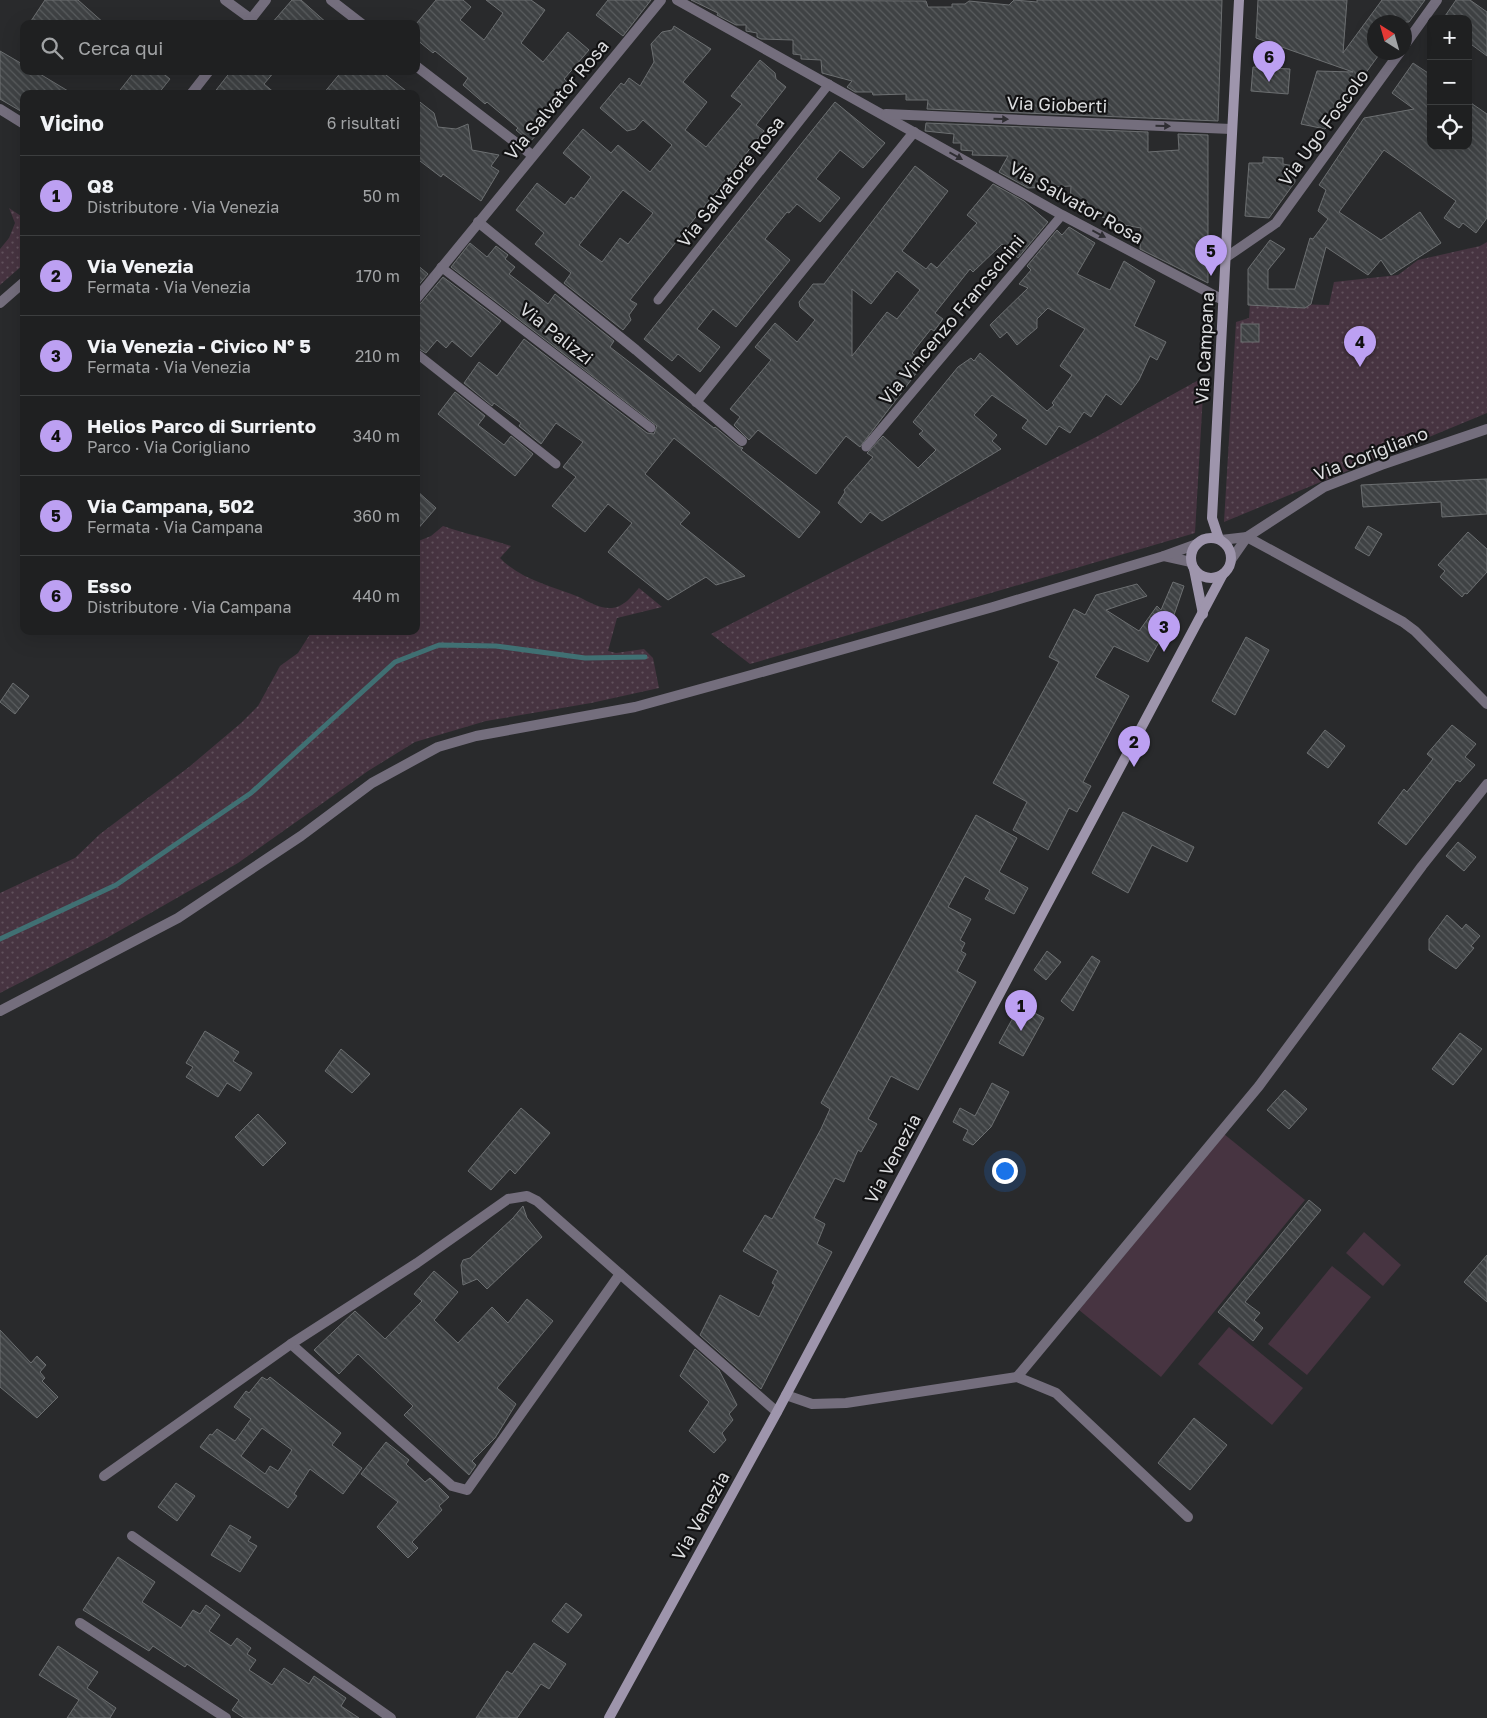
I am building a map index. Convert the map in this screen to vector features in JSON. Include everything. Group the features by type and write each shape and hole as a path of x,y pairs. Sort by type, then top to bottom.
{"main road":[{"name":"Via Campana","path":"1212,518 1239,0"},
{"path":"1192,566 1198,574 1211,578 1223,574 1231,560 1229,549 1220,540 1212,518"},
{"path":"1203,614 1191,556 1212,518"},
{"path":"1199,542 1220,540"},
{"name":"Via Venezia","path":"609,1718 777,1412 1223,574"}],"street":[{"path":"225,0 247,20"},
{"path":"251,20 266,0"},
{"path":"331,0 357,20"},
{"name":"Via Salvator Rosa","path":"420,294 661,0"},
{"name":"Via Salvator Rosa","path":"677,0 1062,215 1223,300"},
{"path":"1412,35 1437,0"},
{"name":"Via Ugo Foscolo","path":"1225,258 1276,224 1394,60"},
{"path":"420,69 532,155"},
{"path":"194,90 206,75"},
{"path":"0,109 20,122"},
{"name":"Via Gioberti","path":"882,114 1231,129"},
{"path":"696,402 914,132"},
{"path":"478,222 742,441"},
{"path":"0,303 20,286"},
{"name":"Via Corigliano","path":"1247,537 1324,487 1381,465 1487,429"},
{"path":"1231,560 1247,537"},
{"path":"1220,540 1247,537 1403,622 1415,631 1487,704"},
{"path":"0,1011 178,918 301,836 372,783 438,747 476,736 644,704 955,618 1164,556 1199,542"},
{"path":"1164,556 1192,566"},
{"path":"1017,1377 1259,1086 1422,866 1487,784"},
{"path":"104,1476 291,1344 417,1263 508,1199 527,1196 537,1201 777,1412"},
{"path":"291,1344 452,1486 466,1490 620,1274"},
{"path":"786,1394 812,1404 846,1403 1017,1377 1056,1393 1188,1517"},
{"path":"132,1536 391,1718"},
{"path":"80,1623 226,1718"}],"lane":[{"name":"Via Salvatore Rosa","path":"658,300 829,84"},
{"name":"Via Vincenzo Francschini","path":"866,447 1062,215"},
{"name":"Via Palizzi","path":"441,267 652,428"},
{"path":"420,356 556,464"}],"shaded area":[{"path":"9,208 20,215 20,268 0,285 0,249 9,238 15,223"},
{"path":"1487,242 1487,413 1224,522 1236,322 1249,318 1250,303 1329,305 1334,282 1398,275 1418,260 1480,246"},
{"path":"1204,377 1195,533 750,664 711,634 1096,437"},
{"path":"443,526 511,546 500,558 508,566 537,582 599,606 612,608 620,606 639,588 662,607 617,618 608,651 616,653 644,649 653,658 659,688 591,703 486,721 415,742 368,771 238,863 105,939 0,993 0,893 75,858 100,834 189,767 258,706 280,666 298,653 309,635 420,635 420,540 431,536"},
{"path":"1224,1134 1305,1200 1161,1377 1079,1310"},
{"path":"1364,1232 1401,1265 1383,1286 1346,1253"},
{"path":"1332,1266 1371,1297 1307,1375 1268,1344"},
{"path":"1229,1327 1303,1388 1272,1425 1198,1364"}],"building":[{"path":"45,0 78,0 100,20 32,20"},
{"path":"292,0 301,0 324,20 274,20"},
{"path":"436,0 463,0 471,7 460,20 484,40 503,13 486,0 531,0 545,10 521,43 543,62 568,32 589,50 564,79 575,88 565,100 562,97 540,122 544,126 530,142 516,130 518,128 463,85 468,78 435,51 433,53 420,42 419,20"},
{"path":"608,0 651,0 623,36 596,15"},
{"path":"691,0 926,1 928,7 952,7 952,4 965,4 969,1 1009,5 1014,0 1037,2 1037,0 1222,0 1218,121 927,109 928,100 906,100 906,94 873,95 872,92 855,92 847,87 852,81 822,73 821,60 801,59 801,55 793,54 793,40 761,39 757,37 757,33 746,31 746,25 736,25 717,15 718,13"},
{"path":"1258,0 1347,0 1343,53 1367,20 1367,60 1375,60 1325,129 1301,124 1317,71 1353,72 1256,38"},
{"path":"1382,0 1425,0 1412,18 1412,15 1371,15"},
{"path":"1456,0 1470,0 1487,12 1487,56 1472,45 1472,15 1446,15"},
{"path":"674,26 711,49 683,82 707,102 685,130 706,147 742,104 731,96 760,60 775,73 776,79 786,87 756,125 764,131 630,300 637,304 629,315 631,320 623,330 564,283 571,273 535,244 544,233 516,210 537,183 565,205 571,197 574,199 591,177 563,153 583,129 611,153 618,145 650,172 672,145 643,120 635,129 627,131 600,108 621,83 624,85 629,78 640,86 654,62 651,44 662,32 672,30","holes":["623,190 653,213 628,244 620,238 602,262 579,245"]},
{"path":"0,51 20,63 20,75 42,75 66,90 20,90 20,111 0,99"},
{"path":"1413,63 1427,72 1427,150 1472,150 1472,104 1487,114 1487,218 1476,233 1463,223 1459,228 1444,218 1456,201 1384,150 1339,212 1381,240 1420,212 1441,243 1391,275 1381,260 1368,275 1326,247 1311,304 1305,308 1248,305 1248,269 1270,240 1285,249 1268,270 1268,289 1295,289 1310,238 1313,239 1328,219 1318,211 1326,190 1319,185 1364,118 1414,109 1392,93"},
{"path":"1253,67 1290,69 1288,94 1251,91"},
{"path":"132,75 165,75 170,79 161,90 120,90"},
{"path":"228,75 272,75 264,84 271,90 216,90"},
{"path":"339,75 386,75 405,90 326,90"},
{"path":"420,102 434,113 438,127 456,129 468,124 472,150 499,155 491,166 499,171 481,201 443,174 441,177 420,161"},
{"path":"835,102 885,143 863,168 840,150 816,179 840,198 820,222 797,204 789,213 787,212 765,239 790,260 736,327 713,309 697,329 720,347 700,372 678,354 672,361 644,339"},
{"path":"926,123 1148,132 1148,152 1179,150 1178,134 1208,135 1208,283 1140,249 1141,228 1118,224 1118,220 1102,217 1094,208 1074,209 1070,204 1071,186 1028,188 999,172 1008,156 972,155 973,151 961,150 961,143 953,143 954,134 925,131"},
{"path":"1263,157 1283,158 1283,164 1294,166 1295,182 1269,218 1245,216 1249,163 1263,163"},
{"path":"915,166 948,191 902,251 926,269 931,263 937,268 977,223 967,215 993,184 1024,201 1048,222 1018,258 1002,244 973,272 970,269 935,313 943,319 934,331 931,329 912,353 924,363 860,447 846,436 816,474 758,430 749,440 734,425 740,417 730,409 771,360 755,347 775,323 797,342 815,320 800,307 799,302 813,284 824,284","holes":["897,271 920,290 897,319 887,312 852,356 852,289 871,304"]},
{"path":"1069,227 1095,243 1077,274 1110,290 1124,261 1155,281 1134,326 1166,342 1157,360 1150,356 1139,380 1121,405 1106,394 1091,417 1084,412 1070,433 1059,426 1046,445 1022,428 1028,420 992,395 974,415 997,435 992,441 1001,449 882,521 870,512 861,523 838,503 845,492 844,490 873,457 867,453 883,436 918,468 936,450 919,434 923,431 913,422 958,367 971,358 974,361 980,353 1047,411 1054,405 1052,403 1072,375 1060,366 1085,329 1048,308 1037,319 1037,328 1017,345 1007,332 1000,338 990,325 1028,288 1019,284 1031,270 1027,266 1057,230 1062,235"},
{"path":"470,243 487,257 496,246 508,255 505,259 515,267 509,274 548,304 555,294 614,341 610,347 714,428 743,448 741,450 820,512 799,538 674,438 645,474 690,513 680,524 745,576 716,585 706,577 668,600 608,552 632,523 608,504 585,532 552,506 576,477 563,467 583,442 556,423 541,444 519,426 521,423 494,403 492,406 464,383 479,362 497,376 524,339 647,433 654,434 657,426 451,267"},
{"path":"420,267 428,274 420,283"},
{"path":"443,277 501,321 471,357 452,341 446,348 437,340 426,353 420,349 421,303"},
{"path":"1241,324 1259,324 1259,342 1241,342"},
{"path":"455,392 485,416 478,425 504,445 511,436 533,454 515,476 438,414"},
{"path":"1487,479 1487,514 1442,517 1441,502 1363,507 1361,485"},
{"path":"420,494 436,508 420,526"},
{"path":"1368,526 1382,534 1369,556 1355,548"},
{"path":"1468,532 1487,549 1487,572 1462,597 1440,577 1445,571 1438,565"},
{"path":"1173,582 1184,586 1174,615 1148,662 1114,646 1095,677 1129,696 1083,782 1091,786 1077,812 1069,808 1048,850 1013,830 1027,802 993,783 1059,662 1049,657 1074,609 1085,615 1096,595 1137,584 1147,596 1106,610 1139,631 1157,606 1161,610"},
{"path":"1246,637 1269,650 1235,715 1212,701"},
{"path":"13,683 29,696 15,714 0,702"},
{"path":"1452,725 1476,744 1465,757 1475,765 1460,782 1457,780 1406,845 1378,823 1404,789 1407,792 1433,759 1427,754"},
{"path":"1325,730 1345,746 1328,768 1307,753"},
{"path":"1123,812 1194,847 1187,862 1152,845 1128,893 1092,873"},
{"path":"976,815 1017,838 999,872 1028,888 1014,914 985,899 990,890 965,876 948,907 971,919 960,940 965,943 961,951 966,954 957,971 976,982 918,1090 891,1076 868,1119 877,1124 861,1152 858,1150 844,1182 835,1178 814,1218 825,1224 817,1244 832,1252 761,1389 700,1335 720,1295 759,1317 775,1285 772,1283 778,1271 743,1251 765,1215 772,1219 821,1129 830,1109 821,1103"},
{"path":"1458,842 1476,857 1464,871 1446,856"},
{"path":"1447,915 1462,929 1466,924 1480,936 1471,946 1474,948 1456,969 1429,950 1429,939"},
{"path":"1047,951 1061,962 1046,980 1034,970"},
{"path":"1092,956 1100,961 1073,1011 1061,1001"},
{"path":"1020,1005 1044,1018 1023,1056 999,1043"},
{"path":"205,1031 239,1052 233,1061 252,1073 240,1091 227,1083 218,1097 186,1077 193,1067 186,1063"},
{"path":"1460,1033 1482,1049 1453,1085 1432,1069"},
{"path":"341,1049 370,1074 352,1093 325,1071"},
{"path":"992,1083 1009,1092 991,1127 973,1145 963,1140 968,1130 953,1122 960,1108 975,1116"},
{"path":"1285,1090 1307,1109 1289,1129 1267,1110"},
{"path":"521,1108 550,1133 515,1174 510,1169 491,1190 468,1171"},
{"path":"258,1114 286,1143 263,1166 235,1137"},
{"path":"1309,1200 1321,1210 1245,1302 1260,1313 1254,1320 1263,1328 1253,1341 1218,1312"},
{"path":"523,1206 527,1218 542,1237 487,1289 477,1279 463,1285 461,1265 463,1260 470,1258 513,1218"},
{"path":"1487,1255 1487,1302 1464,1282"},
{"path":"434,1271 458,1292 434,1320 458,1343 492,1307 508,1323 527,1299 553,1321 497,1388 516,1404 495,1438 472,1461 476,1465 469,1475 404,1415 413,1406 358,1354 339,1374 314,1350 355,1311 385,1339 422,1301 414,1294"},
{"path":"0,1330 31,1363 37,1356 46,1365 40,1372 45,1378 42,1381 58,1397 37,1418 0,1387"},
{"path":"695,1349 719,1370 737,1405 729,1414 733,1420 722,1433 726,1440 714,1453 689,1431 709,1402 680,1376"},
{"path":"262,1377 267,1380 270,1377 341,1433 332,1445 362,1468 343,1494 310,1469 294,1494 297,1496 288,1508 200,1447 210,1434 212,1435 217,1429 235,1441 251,1419 234,1407 246,1391 249,1393","holes":["262,1428 292,1450 278,1471 270,1466 265,1474 241,1456"]},
{"path":"1194,1418 1227,1445 1190,1490 1158,1463"},
{"path":"386,1442 409,1460 406,1464 425,1482 430,1478 449,1497 439,1506 442,1510 412,1542 418,1548 408,1558 377,1527 398,1502 361,1474"},
{"path":"176,1483 195,1496 177,1521 158,1507"},
{"path":"230,1525 251,1537 248,1541 257,1546 240,1572 211,1555"},
{"path":"118,1557 155,1582 142,1602 181,1628 193,1610 200,1614 206,1605 220,1615 209,1631 231,1646 237,1638 251,1648 247,1654 256,1660 249,1670 272,1685 284,1668 309,1684 314,1676 346,1698 341,1706 359,1718 244,1718 232,1710 239,1700 187,1664 185,1667 153,1646 149,1651 83,1610"},
{"path":"566,1603 582,1615 568,1633 552,1621"},
{"path":"534,1643 566,1664 549,1689 541,1684 517,1718 476,1718 507,1671 512,1674"},
{"path":"58,1646 98,1672 87,1688 116,1708 110,1718 67,1718 79,1700 39,1675"}],"waterway":[{"path":"0,939 116,885 251,793 395,662 439,645 496,646 585,658 645,657"}],"place":[{"name":"Esso","path":"1269,82"},
{"name":"Via Campana, 502","path":"1211,276"},
{"name":"Helios Parco di Surriento","path":"1360,367"},
{"name":"Via Venezia - Civico N° 5","path":"1164,652"},
{"name":"Via Venezia","path":"1134,767"},
{"name":"Q8","path":"1021,1031"}]}
